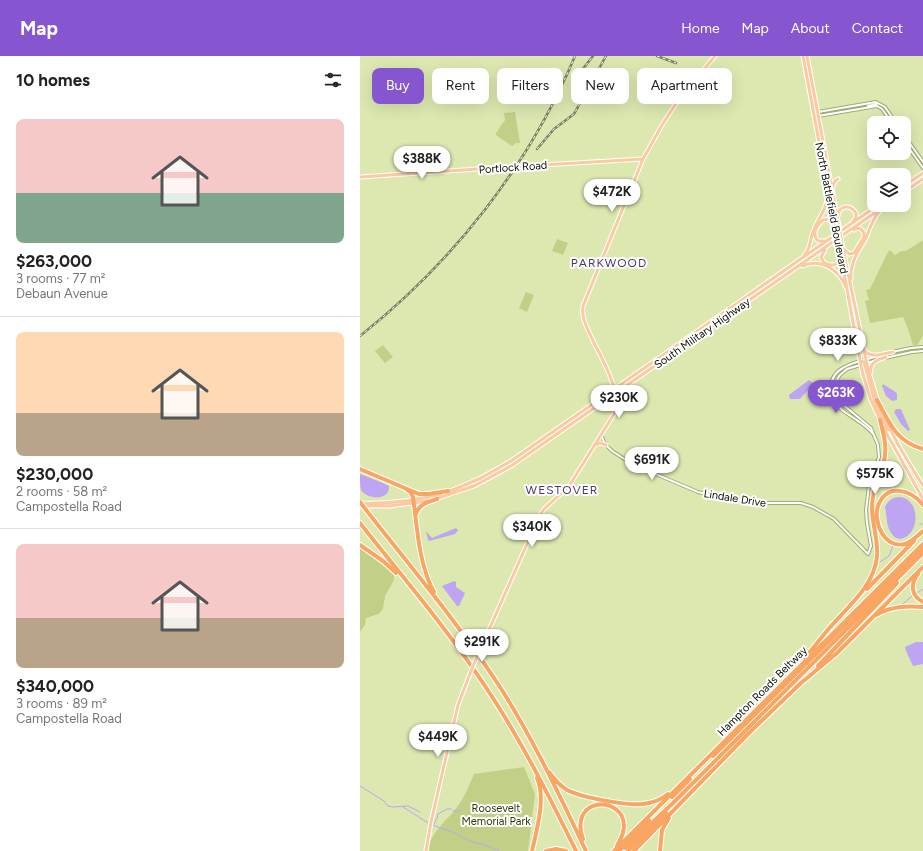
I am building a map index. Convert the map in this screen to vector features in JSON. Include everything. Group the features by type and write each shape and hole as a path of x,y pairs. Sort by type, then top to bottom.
{"highway":[{"path":"877,400 891,426 897,433 909,443 923,449"},
{"path":"793,674 868,583 874,572 877,548 872,521 873,492 883,466 885,452 885,438 880,420"},
{"path":"360,469 406,489 424,494 448,492"},
{"path":"406,489 411,494 413,502 425,571 440,602"},
{"path":"923,505 910,493 898,490 890,493 882,499 878,506 877,513 881,533 886,539 893,543 906,544 923,532"},
{"path":"416,516 421,505 437,499"},
{"path":"360,502 465,635 500,688 550,773 559,784 584,797 633,805 648,804 664,797 706,760"},
{"path":"360,524 432,613 486,687 534,767 576,851"},
{"path":"846,610 923,532"},
{"name":"Hampton Roads Beltway","path":"616,850 923,544"},
{"path":"360,545 390,567 432,613"},
{"path":"616,850 923,548"},
{"path":"622,851 923,554"},
{"name":"Hampton Roads Beltway","path":"628,851 731,745 911,568 923,554"},
{"path":"634,851 673,810 693,792 747,734 801,683 911,568"},
{"path":"801,683 837,653 923,568"},
{"path":"923,568 914,579 913,586 916,596 923,602"},
{"path":"867,623 878,614 892,608 907,606 923,608"},
{"path":"516,736 538,780 540,789 540,805 532,851"},
{"path":"532,744 587,851"},
{"path":"587,851 580,830 580,821 583,814 587,810 592,806 600,804 606,804 615,808 623,820 624,831 616,850"},
{"path":"660,851 662,830 673,810"},
{"path":"546,851 556,849 566,851"}],"main road":[{"path":"426,851 431,822 458,705 480,650 539,517 544,509 569,486 614,414 616,406 615,392 585,324 583,306 643,159 674,106 715,56"},
{"name":"North Battlefield Boulevard","path":"803,56 827,185 837,227"},
{"name":"North Battlefield Boulevard","path":"807,56 819,114 840,245 851,287 864,349 864,362 877,400 896,440 923,486"},
{"name":"Portlock Road","path":"360,177 643,159"},
{"path":"633,160 638,162 639,168"},
{"path":"911,181 923,173"},
{"path":"829,175 832,178 838,179 833,184 832,192"},
{"path":"911,187 923,179"},
{"path":"801,259 810,247 813,232 824,211 827,201 827,185"},
{"path":"837,227 838,214 840,210 846,207 855,211 857,215 856,219 843,230"},
{"name":"South Military Highway","path":"360,506 388,506 437,499 474,486 504,470 605,400 622,384 868,212"},
{"name":"South Military Highway","path":"360,502 413,502 448,492 478,480 502,467 790,273 876,212"},
{"path":"850,306 851,268 853,260 867,235 871,222 879,212"},
{"path":"834,236 821,242 816,240 815,233 822,221 826,219 832,221 837,227"},
{"path":"840,245 845,252 853,254 864,235 863,231 859,228 844,235"},
{"path":"835,241 822,253 824,263 836,265 839,262 840,252"},
{"name":"North Battlefield Boulevard","path":"840,245 850,306 864,362 870,398 880,420 923,499"},
{"path":"790,273 809,264 825,266 839,274 848,293"},
{"path":"864,349 868,354 873,355 894,352"},
{"path":"873,387 871,365 874,362 886,357"},
{"path":"864,362 875,402 885,424 896,440"},
{"path":"611,382 622,384"},
{"path":"605,400 612,400 616,406"},
{"path":"595,445 600,443 606,445"}],"street":[{"path":"814,115 871,102 879,103 885,107 891,116"},
{"path":"867,107 871,104 879,103"},
{"path":"819,114 867,107 879,107 886,116"},
{"path":"911,144 923,162"},
{"path":"911,151 923,168"},
{"path":"876,437 871,428 840,402 835,392 835,383 841,373 864,362 894,352 923,347"},
{"path":"876,437 869,429 838,405 831,392 832,382 837,373 848,365 923,351"},
{"name":"Lindale Drive","path":"601,435 606,445 617,455 637,466 698,492 757,503 801,504 813,507 834,519 868,554 871,546 866,510 869,486 879,457 876,437"}],"green space":[{"path":"515,112 520,143 516,143 512,146 496,135 496,133 505,120 504,113"},
{"path":"557,239 568,243 563,255 552,251"},
{"path":"923,240 923,336 917,345 913,345 903,317 870,323 865,301 869,300 866,290 870,289 890,250 895,255 901,251 906,251"},
{"path":"526,292 534,295 527,312 519,308"},
{"path":"383,345 393,357 385,363 375,351"},
{"path":"360,548 394,574 394,580 385,596 383,609 379,614 366,618 365,625 360,632"},
{"name":"Roosevelt Memorial Park","path":"524,767 535,794 528,851 428,851 429,844 435,832 460,803 474,774"}],"shaded area":[{"path":"809,380 814,384 814,387 809,389 800,399 790,399 789,395"},
{"path":"883,384 897,393 897,400 892,401 886,396 882,386"},
{"path":"896,409 901,409 910,430 908,431 901,424 894,412"},
{"path":"360,474 389,486 386,495 382,497 372,497 364,493 361,490"},
{"path":"901,497 906,499 913,506 915,522 910,534 900,539 896,538 890,531 885,507 891,499"},
{"path":"456,528 458,530 455,534 428,540 426,531 432,538"},
{"path":"454,581 456,582 456,587 465,593 459,606 457,606 442,586"},
{"path":"916,642 923,642 923,664 913,666 905,647"}],"waterway":[{"path":"891,487 892,473 898,465"},
{"path":"880,562 889,556 893,546"},
{"path":"917,593 923,589"},
{"path":"903,604 912,596"},
{"path":"360,786 384,801 388,806 408,806 420,812"},
{"path":"403,807 428,823"},
{"path":"434,824 438,814 447,809 451,809"},
{"path":"453,811 460,811"},
{"path":"432,825 499,851"}],"railway":[{"path":"360,336 394,307 426,276 457,244 485,210 535,136 556,97 575,56"},
{"path":"584,68 593,56"},
{"path":"537,149 554,129 574,114 606,56"},
{"path":"657,56 676,63"}],"district":[{"name":"PARKWOOD","path":"609,263"},
{"name":"WESTOVER","path":"562,490"}]}
